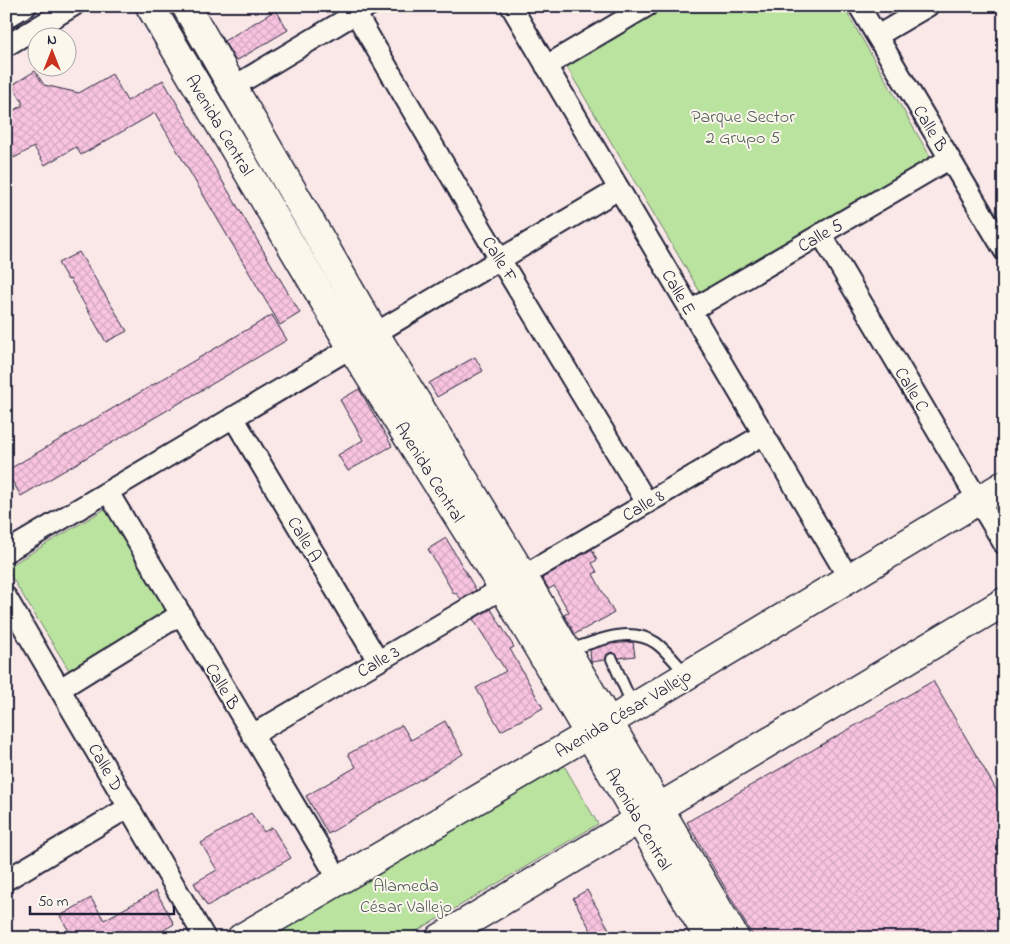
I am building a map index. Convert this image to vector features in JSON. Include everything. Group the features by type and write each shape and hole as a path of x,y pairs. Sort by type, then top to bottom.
{"street":[{"path":"6,18 26,6"},
{"path":"6,46 73,6"},
{"name":"Avenida Central","path":"150,6 352,348 513,582 567,651 599,728"},
{"name":"Avenida Central","path":"186,6 375,334 513,582 649,814 709,938"},
{"name":"Calle E","path":"511,6 848,577"},
{"path":"546,66 647,6"},
{"name":"Calle B","path":"859,6 1004,250"},
{"path":"876,36 928,6"},
{"path":"233,87 362,10"},
{"name":"Calle F","path":"362,10 483,232 501,258 647,503"},
{"name":"Calle 5","path":"690,311 949,159"},
{"path":"6,552 619,189"},
{"name":"Calle C","path":"820,234 1004,544"},
{"name":"Calle A","path":"233,417 378,661"},
{"name":"Calle 8","path":"513,582 764,434"},
{"name":"Avenida César Vallejo","path":"241,938 599,728 1004,485"},
{"name":"Calle B","path":"108,492 339,880"},
{"name":"Calle 3","path":"252,735 513,582"},
{"name":"Calle D","path":"6,597 205,938"},
{"path":"440,938 1004,602"},
{"path":"60,689 181,614"},
{"path":"6,879 129,807"},
{"name":"Avenida Central","path":"649,814 735,938"}],"lane":[{"path":"567,651 604,642 613,636 640,636 656,644 687,674"},
{"path":"612,659 633,707"}],"green space":[{"name":"Parque Sector 2 Grupo 5","path":"667,6 843,6 931,158 700,292 566,66"},
{"path":"110,506 173,608 69,670 6,568"},
{"name":"Alameda César Vallejo","path":"562,762 598,824 405,938 262,938"}],"building":[{"path":"276,10 288,30 236,61 224,41"},
{"path":"112,74 127,101 163,80 300,313 280,325 155,113 81,155 76,147 45,165 34,147 14,158 6,144 6,115 22,106 22,101 12,85 28,75 28,78 40,78 44,85 79,93"},
{"path":"79,252 127,331 106,342 70,279 68,280 58,263"},
{"path":"272,315 287,340 21,496 6,471"},
{"path":"475,357 483,371 437,397 429,383"},
{"path":"359,389 392,446 348,471 338,455 363,440 340,400"},
{"path":"446,538 476,590 461,599 456,593 454,594 428,549"},
{"path":"592,549 597,560 592,563 597,572 593,574 614,613 575,634 564,615 569,612 554,586 549,589 542,578"},
{"path":"491,609 514,647 510,649 543,708 501,731 476,688 506,671 473,619"},
{"path":"633,642 635,656 619,658 612,652 607,655 605,660 591,662 590,650 610,644"},
{"path":"933,681 1004,803 1004,938 754,938 687,822"},
{"path":"445,721 463,754 328,834 306,796 356,767 348,754 402,725 411,740"},
{"path":"251,813 264,832 272,827 291,858 207,906 194,883 217,870 201,843"},
{"path":"587,890 614,938 595,938 573,898"},
{"path":"156,891 174,924 150,938 73,938 60,916 91,898 104,920"}]}
